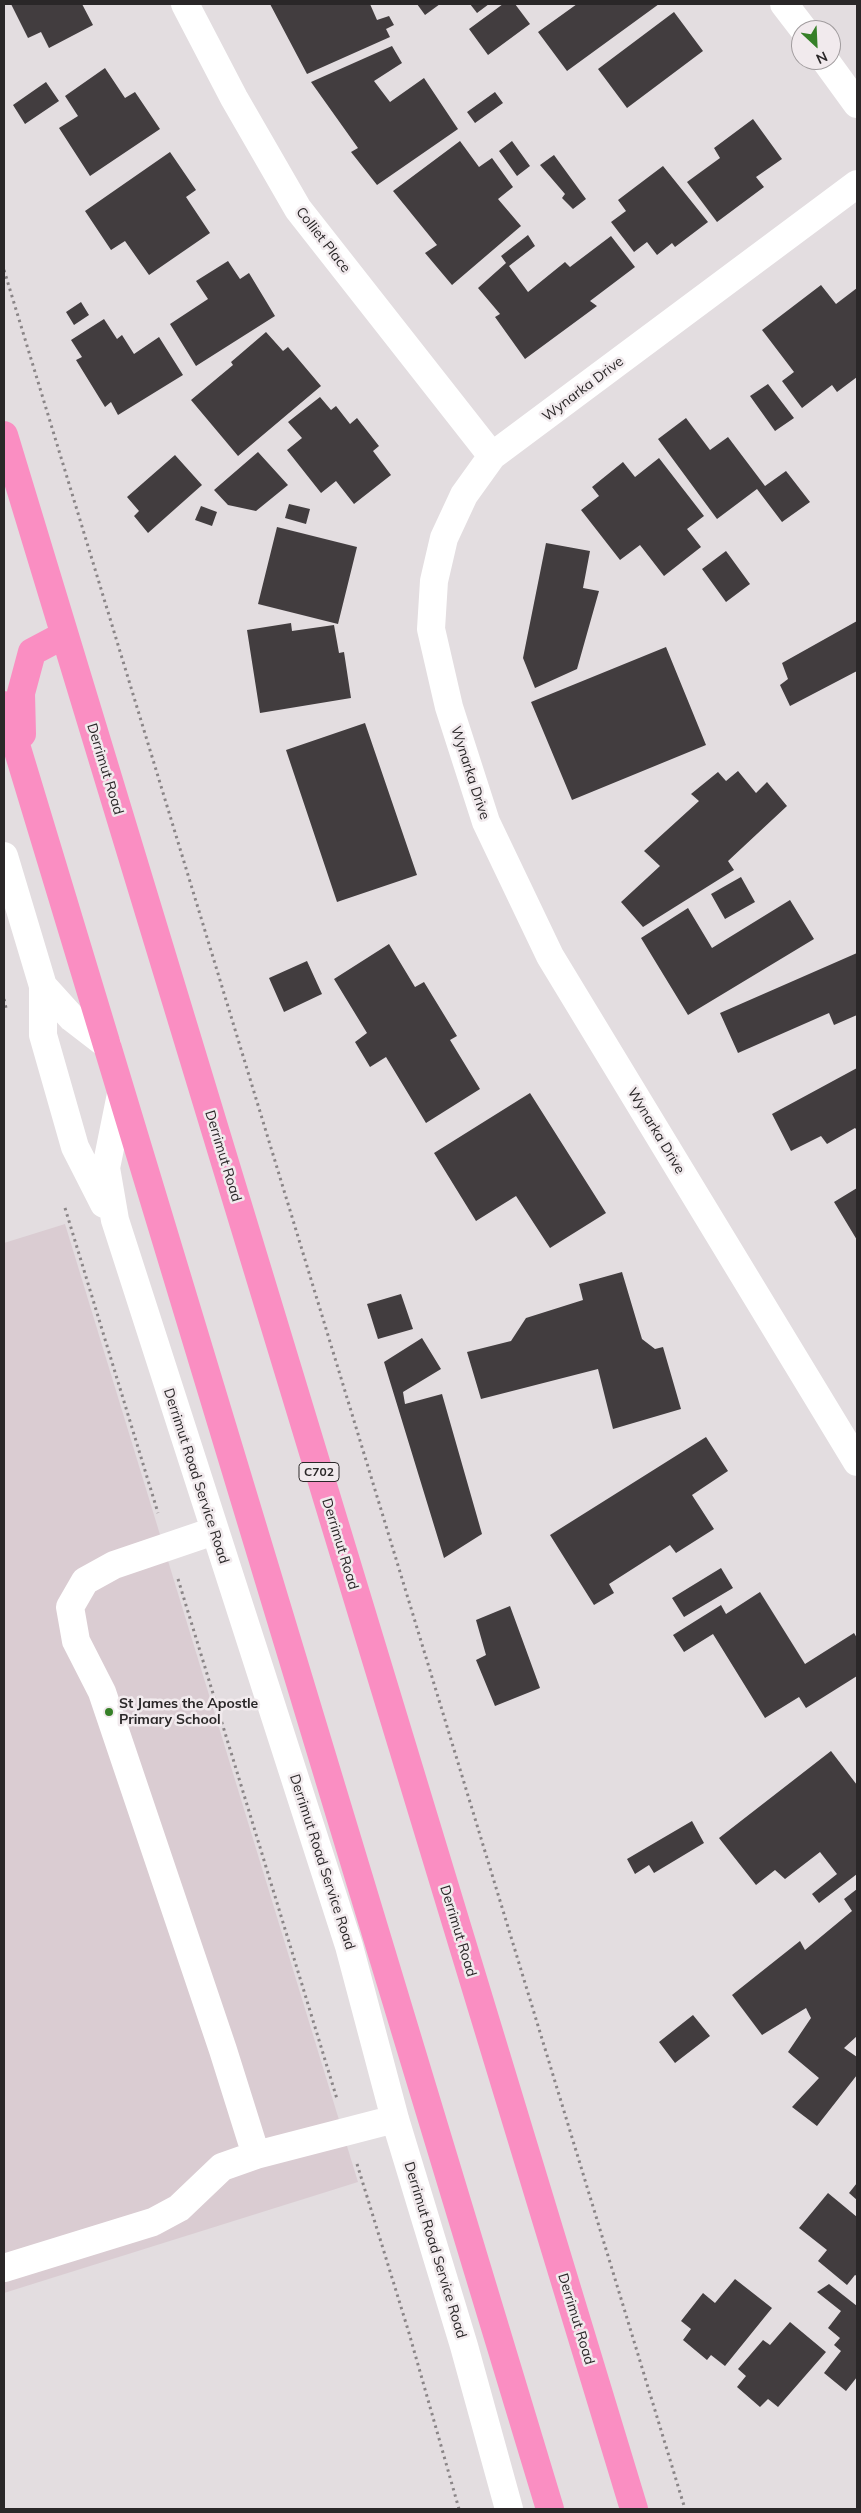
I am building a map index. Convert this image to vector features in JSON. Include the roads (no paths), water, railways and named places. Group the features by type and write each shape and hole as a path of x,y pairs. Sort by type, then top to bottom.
{"highway":[{"name":"Derrimut Road","path":"4,435 634,2509"},
{"path":"23,768 21,693 32,652 64,635"},
{"path":"4,704 550,2509"}],"street":[{"name":"Colliet Place","path":"185,4 234,98 298,209 492,456"},
{"path":"784,4 796,20"},
{"path":"832,70 857,104"},
{"name":"Wynarka Drive","path":"857,184 492,456 464,495 444,538 434,581 431,629 449,707 486,822 550,956 857,1462"},
{"name":"Derrimut Road Service Road","path":"4,856 43,986 43,1035 75,1147 99,1197 114,1220"},
{"name":"Derrimut Road Service Road","path":"43,986 72,1018 107,1045"},
{"name":"Derrimut Road Service Road","path":"121,1094 106,1168 114,1220 350,1946 394,2119 464,2346 509,2509"},
{"path":"214,1532 114,1565 85,1581 70,1607 76,1641 102,1692 220,2040 256,2155"},
{"path":"4,2268 153,2222 179,2208 222,2167 256,2155 394,2119"}],"place":[{"name":"St James the Apostle Primary School","path":"109,1712"}]}
